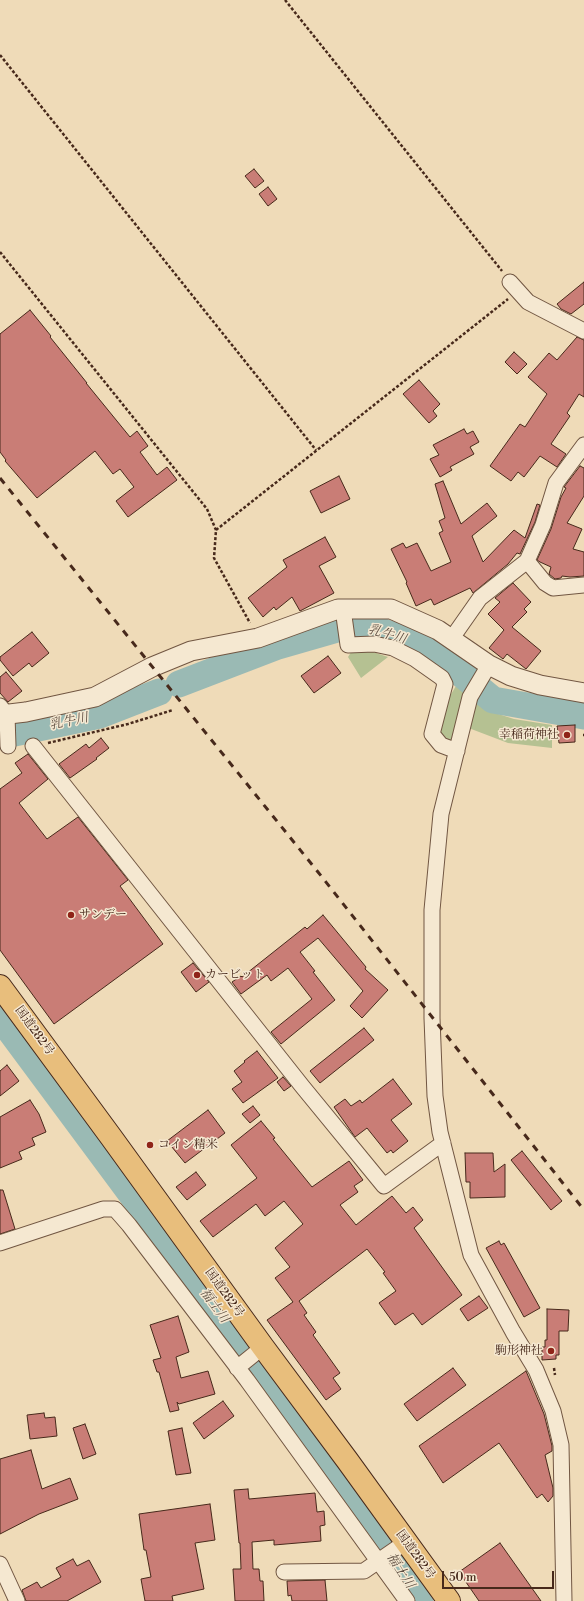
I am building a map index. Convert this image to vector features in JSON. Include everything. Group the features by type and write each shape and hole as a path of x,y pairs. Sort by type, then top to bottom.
{"highway":[{"name":"国道282号","path":"0,986 111,1136 449,1601"}],"street":[{"path":"514,286 528,302 584,331"},
{"path":"452,638 480,598 527,561 543,525 556,483 584,445"},
{"path":"527,561 545,584 553,588 584,585"},
{"path":"8,746 3,714 26,712 95,697 152,667 191,651 258,638 338,609 391,609 438,630 452,638 489,665 511,676 540,685 584,693"},
{"path":"343,610 348,645 374,644 393,648 415,659 442,678 445,684 432,734 441,745 457,751"},
{"path":"489,665 470,697 441,814 432,910 432,1018 435,1096 443,1143 471,1255 513,1332 536,1370 553,1411 561,1445 564,1601"},
{"path":"33,746 297,1080 384,1186 443,1143"},
{"path":"0,1243 103,1209 115,1209 130,1225 238,1368 407,1601"},
{"path":"238,1368 263,1347"},
{"path":"284,1572 364,1571 406,1542"},
{"path":"0,1564 17,1601"}],"path":[{"path":"216,530 316,450 514,286 285,0"},
{"path":"0,55 316,450"},
{"path":"0,252 207,509 216,530 214,558 258,638"},
{"path":"33,746 128,724 173,710"}],"green space":[{"path":"355,646 388,657 361,678 348,657"},
{"path":"456,686 466,693 452,745 437,730 442,709"},
{"path":"474,700 495,713 514,719 552,725 552,748 508,743 466,727"}],"building":[{"path":"254,169 264,181 255,188 245,176"},
{"path":"268,187 277,199 268,206 259,194"},
{"path":"584,282 584,304 571,314 561,309 557,304"},
{"path":"30,310 130,437 137,431 148,446 140,452 157,475 167,467 177,480 128,517 116,501 134,487 120,469 113,474 95,451 37,498 5,461 6,460 0,452 0,334"},
{"path":"577,337 584,340 584,397 579,394 567,413 570,416 551,444 566,454 557,467 540,456 524,477 518,472 511,481 490,466 520,424 525,427 547,394 528,377 549,353 557,360"},
{"path":"514,352 527,364 517,374 505,362"},
{"path":"419,380 440,404 433,411 437,416 429,423 403,394"},
{"path":"464,429 467,434 473,431 479,442 470,447 474,454 450,467 452,470 440,477 430,459 439,455 433,445"},
{"path":"580,466 584,468 584,496 567,523 582,529 573,549 584,552 584,576 562,576 561,578 555,579 549,574 551,567 537,560 551,529 561,497 566,488 564,487"},
{"path":"339,476 350,499 321,513 310,491"},
{"path":"443,481 461,524 487,503 497,516 472,536 483,562 514,530 525,538 537,504 540,505 535,522 520,554 517,553 508,564 473,593 470,588 434,605 431,599 416,606 406,583 407,582 391,549 403,543 406,548 417,543 431,571 451,562 439,533 443,531 439,521 445,518 435,484"},
{"path":"325,537 336,557 319,566 334,593 300,611 292,597 276,610 274,607 263,617 248,598 287,567 283,560"},
{"path":"513,583 531,602 524,609 527,612 512,627 541,651 526,669 507,654 503,659 489,648 504,630 488,614 500,602 495,598"},
{"path":"32,632 49,653 32,667 29,663 13,676 0,660 0,657"},
{"path":"328,656 341,673 314,693 301,676"},
{"path":"6,672 22,691 8,702 0,693 0,677"},
{"name":"幸稲荷神社","path":"575,725 575,742 559,743 557,726"},
{"path":"101,738 109,748 96,758 97,759 70,778 59,764 86,744 89,748"},
{"name":"サンデー","path":"28,754 48,779 19,803 47,839 78,817 128,880 120,886 163,944 54,1024 0,950 0,789 22,773 15,763"},
{"path":"323,915 366,967 365,969 388,990 362,1018 350,1006 363,991 318,938 300,952 315,971 313,972 335,1000 281,1044 271,1032 312,999 288,968 271,981 267,975 241,994 232,982 241,976 242,977 305,927 307,929"},
{"name":"カービット","path":"193,963 209,982 196,992 181,972"},
{"path":"364,1028 374,1040 320,1083 310,1071"},
{"path":"257,1051 278,1078 243,1103 232,1089 242,1082 234,1071"},
{"path":"7,1065 19,1081 0,1096 0,1071"},
{"path":"283,1077 291,1086 284,1091 277,1082"},
{"path":"393,1079 412,1104 391,1120 408,1141 393,1153 391,1150 387,1153 367,1128 355,1137 334,1107 345,1099 351,1106 360,1100 362,1103"},
{"path":"30,1100 39,1114 46,1132 32,1138 35,1145 19,1152 22,1159 0,1168 0,1117"},
{"path":"253,1106 260,1115 250,1123 242,1114"},
{"path":"208,1110 225,1133 185,1163 167,1141"},
{"path":"261,1121 275,1138 273,1139 312,1187 349,1161 363,1180 354,1186 358,1192 340,1205 356,1225 392,1196 406,1213 413,1207 423,1220 414,1228 462,1295 422,1325 413,1313 395,1325 379,1303 396,1291 383,1273 385,1272 367,1249 299,1301 307,1313 304,1315 316,1332 313,1335 340,1373 333,1378 341,1389 326,1400 267,1320 293,1302 275,1278 290,1267 275,1248 303,1224 284,1201 265,1216 256,1204 213,1237 200,1221 257,1178 231,1145"},
{"path":"522,1151 562,1201 551,1210 511,1160"},
{"path":"465,1153 493,1153 494,1172 505,1164 505,1197 470,1198 470,1182 466,1182"},
{"path":"196,1172 206,1185 187,1200 176,1187"},
{"path":"0,1190 3,1190 15,1229 0,1234"},
{"path":"499,1241 501,1245 504,1243 540,1308 524,1317 486,1248"},
{"path":"479,1296 488,1308 468,1321 460,1309"},
{"path":"547,1309 569,1310 568,1331 559,1331 559,1355 556,1355 556,1359 542,1360 542,1347 545,1347 545,1340 547,1340"},
{"path":"178,1316 189,1352 176,1357 181,1378 208,1371 215,1394 179,1404 177,1402 179,1410 170,1412 159,1372 157,1372 153,1360 161,1358 150,1325"},
{"path":"453,1368 466,1385 417,1421 404,1404"},
{"path":"526,1371 544,1414 552,1446 552,1451 545,1455 553,1488 553,1496 548,1502 542,1494 537,1498 499,1443 443,1483 419,1446"},
{"path":"223,1401 234,1416 204,1439 193,1423"},
{"path":"44,1413 45,1418 55,1417 57,1436 30,1439 27,1415"},
{"path":"85,1424 96,1454 83,1459 73,1428"},
{"path":"182,1428 191,1473 176,1475 168,1431"},
{"path":"31,1450 42,1489 70,1478 78,1499 39,1514 0,1534 0,1459"},
{"path":"248,1489 249,1499 315,1493 317,1512 324,1511 325,1525 320,1526 321,1541 274,1545 274,1540 252,1542 253,1569 259,1569 260,1581 263,1581 264,1601 235,1601 233,1569 241,1569 240,1543 234,1490"},
{"path":"210,1504 215,1540 195,1543 204,1589 172,1596 173,1601 145,1601 141,1579 151,1577 146,1550 144,1550 139,1514"},
{"path":"500,1543 541,1601 479,1601 459,1572"},
{"path":"73,1559 77,1566 89,1560 101,1582 67,1601 26,1601 22,1590 37,1582 41,1588 61,1577 56,1568"},
{"path":"325,1580 327,1601 292,1601 291,1595 288,1596 287,1581"}],"waterway":[{"name":"乳牛川","path":"179,684 278,646 337,629 369,627 430,648 493,700 584,716"},
{"name":"乳牛川","path":"0,736 100,715 159,692"},
{"name":"福士川","path":"0,1017 204,1292 372,1529 420,1601"}],"railway":[{"path":"0,478 318,872 584,1210"}],"place":[{"name":"幸稲荷神社","path":"567,735"},
{"name":"サンデー","path":"71,915"},
{"name":"カービット","path":"197,975"},
{"name":"コイン精米","path":"150,1145"},
{"name":"駒形神社","path":"551,1351"}]}
